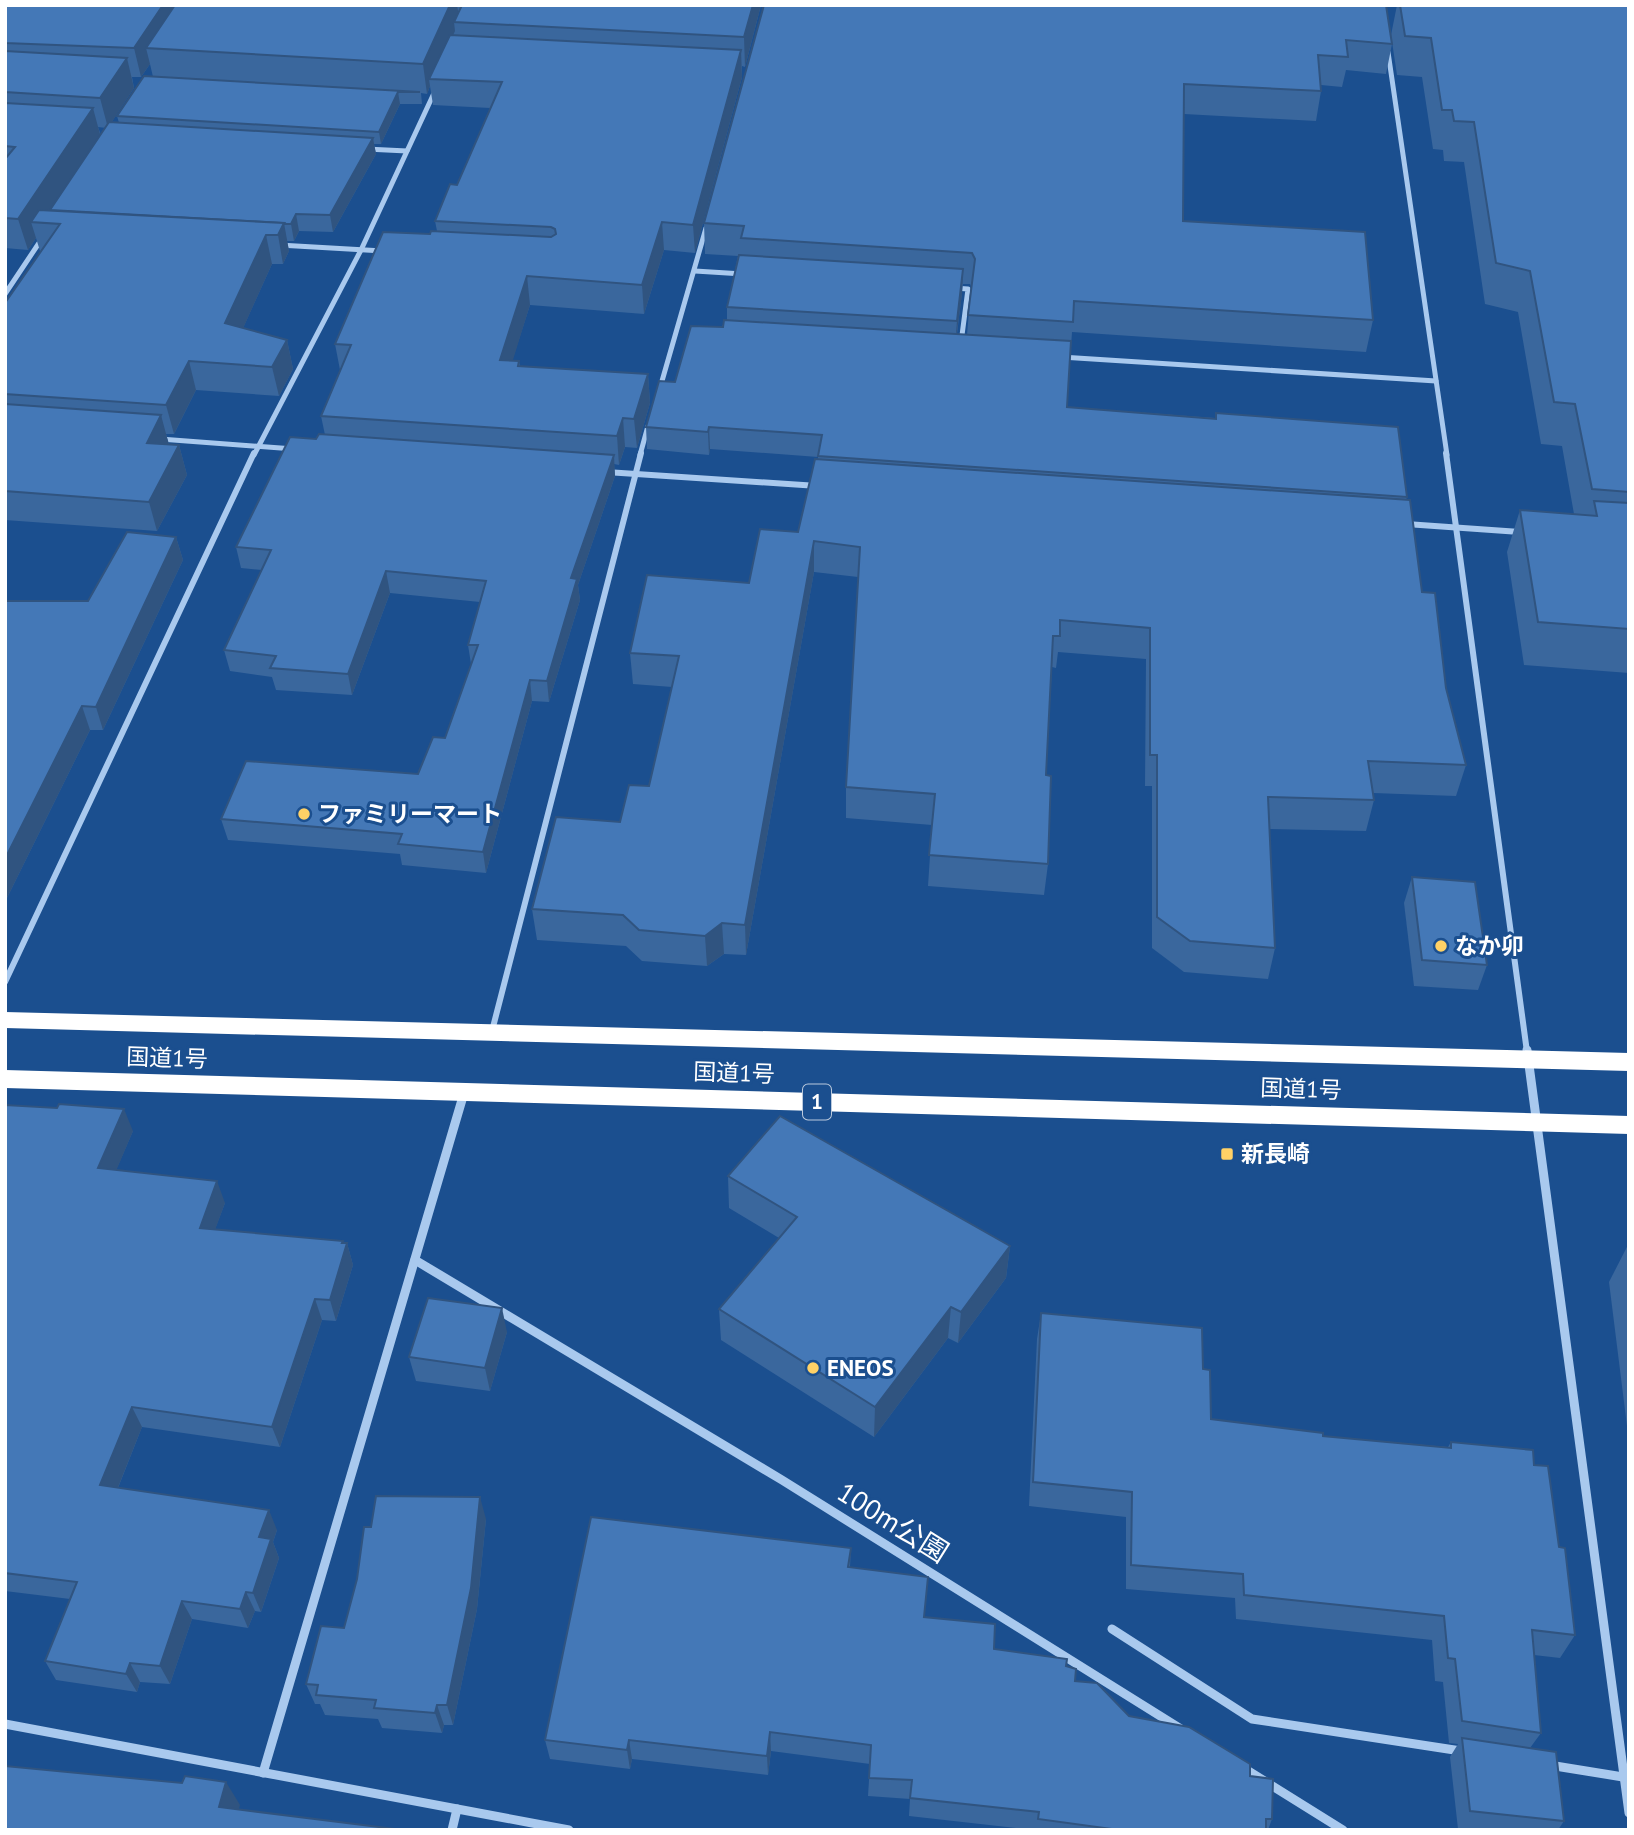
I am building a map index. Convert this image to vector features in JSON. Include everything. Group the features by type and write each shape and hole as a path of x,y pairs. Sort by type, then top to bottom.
{"highway":[{"name":"国道1号","path":"5,1020 1629,1062"},
{"name":"国道1号","path":"5,1079 1629,1125"}],"street":[{"path":"1387,46 1457,527 1629,1813"},
{"path":"5,982 258,446 361,250 436,89"},
{"path":"417,99 431,99"},
{"path":"353,148 407,151"},
{"path":"657,398 709,218"},
{"path":"5,295 46,233"},
{"path":"265,245 389,251"},
{"path":"695,271 749,275"},
{"path":"941,287 968,289 960,351"},
{"path":"676,334 689,335"},
{"path":"1056,357 1436,381"},
{"path":"492,1032 649,423"},
{"path":"152,438 300,449"},
{"path":"592,471 830,486"},
{"path":"1402,524 1523,533"},
{"path":"263,1773 464,1092"},
{"name":"100m公園","path":"415,1260 782,1480 1191,1735"},
{"path":"1112,1629 1252,1719 1472,1753"},
{"path":"5,1724 569,1830"},
{"path":"1238,1764 1343,1830"},
{"path":"1541,1764 1623,1777"},
{"path":"452,1830 457,1809"}],"building":[{"path":"5,5 163,5 134,48 5,43"},
{"path":"175,5 450,5 423,64 146,48"},
{"path":"462,5 753,5 744,37 454,22"},
{"path":"764,5 1386,5 1392,44 1346,40 1348,57 1318,55 1321,91 1184,84 1183,221 1365,232 1373,320 1074,301 1073,322 968,315 975,259 972,253 741,238 744,226 704,223"},
{"path":"1400,5 1629,5 1629,492 1592,489 1575,404 1554,402 1530,271 1496,263 1474,122 1454,121 1452,110 1442,110 1431,38 1405,36"},
{"path":"450,35 741,50 693,225 662,222 642,285 527,276 500,360 519,361 518,366 648,374 634,419 623,418 617,436 321,416 351,345 335,344 383,232 430,234 431,231 551,237 556,234 551,227 435,221 450,184 457,185 502,82 429,79"},
{"path":"5,51 127,58 100,98 5,92"},
{"path":"144,76 420,92 398,92 379,132 117,116"},
{"path":"5,103 93,108 18,219 5,218 5,159 15,147 5,146"},
{"path":"109,122 373,138 330,215 296,214 291,224 50,210"},
{"path":"39,210 284,223 278,235 266,235 225,323 287,340 272,367 189,361 166,405 5,394 5,303 60,224 31,222"},
{"path":"739,255 963,269 957,321 727,307"},
{"path":"724,320 1071,341 1067,407 1216,419 1216,413 1398,427 1407,497 818,456 822,435 709,427 708,432 646,427 659,381 675,382 691,326 723,327"},
{"path":"5,404 161,415 147,443 179,445 149,502 5,491"},
{"path":"319,434 614,455 571,578 577,579 547,681 530,680 483,852 398,844 402,834 221,819 246,761 418,774 433,737 445,738 478,645 468,645 486,581 386,571 348,674 270,668 276,656 224,650 271,550 236,547 290,437 316,439"},
{"path":"815,459 1410,500 1422,592 1435,593 1446,688 1466,765 1368,761 1374,800 1268,797 1275,948 1190,941 1157,917 1157,755 1150,755 1150,628 1060,620 1060,636 1053,636 1046,775 1051,776 1048,864 929,855 935,794 846,787 860,547 814,541 745,925 722,923 705,936 639,930 623,915 532,909 556,817 620,822 629,785 649,786 679,656 630,653 647,575 749,583 760,529 798,532"},
{"path":"1594,501 1629,503 1629,629 1538,622 1520,510 1597,516"},
{"path":"127,532 176,537 96,707 82,706 5,859 5,601 88,601"},
{"path":"1412,877 1475,882 1487,965 1422,960"},
{"path":"59,1104 124,1109 98,1168 217,1181 200,1228 347,1243 330,1300 315,1299 272,1427 132,1407 100,1485 269,1510 259,1537 271,1539 253,1593 246,1592 240,1609 182,1601 160,1666 130,1663 126,1674 45,1661 77,1582 5,1573 5,1105 57,1108"},
{"path":"780,1116 1010,1246 961,1312 951,1307 875,1407 719,1309 797,1217 728,1176"},
{"path":"428,1298 502,1308 485,1368 409,1357"},
{"path":"1041,1313 1202,1328 1203,1369 1210,1370 1211,1419 1323,1433 1323,1436 1451,1448 1451,1442 1533,1450 1534,1465 1548,1466 1559,1547 1565,1548 1575,1635 1532,1630 1541,1733 1462,1721 1455,1659 1448,1658 1444,1616 1244,1595 1243,1574 1131,1565 1132,1492 1033,1482"},
{"path":"376,1496 480,1497 471,1588 447,1705 437,1705 435,1713 374,1708 376,1700 316,1695 318,1685 306,1684 321,1626 344,1628 357,1579 364,1527 371,1527"},
{"path":"591,1517 851,1548 848,1567 928,1577 924,1617 995,1624 994,1649 1067,1659 1066,1666 1076,1669 1075,1681 1097,1683 1129,1716 1189,1727 1250,1764 1250,1776 1273,1779 1272,1819 1266,1819 1266,1830 1119,1830 1038,1819 1039,1812 910,1798 912,1780 869,1778 871,1745 770,1732 767,1756 629,1740 627,1750 545,1740"},
{"path":"1462,1738 1556,1752 1564,1821 1470,1811"},
{"path":"5,1766 182,1783 185,1776 226,1782 219,1807 403,1830 5,1830"}],"place":[{"name":"ファミリーマート","path":"304,814"},
{"name":"なか卯","path":"1441,946"},
{"name":"新長崎","path":"1227,1154"},
{"name":"ENEOS","path":"813,1368"}]}
